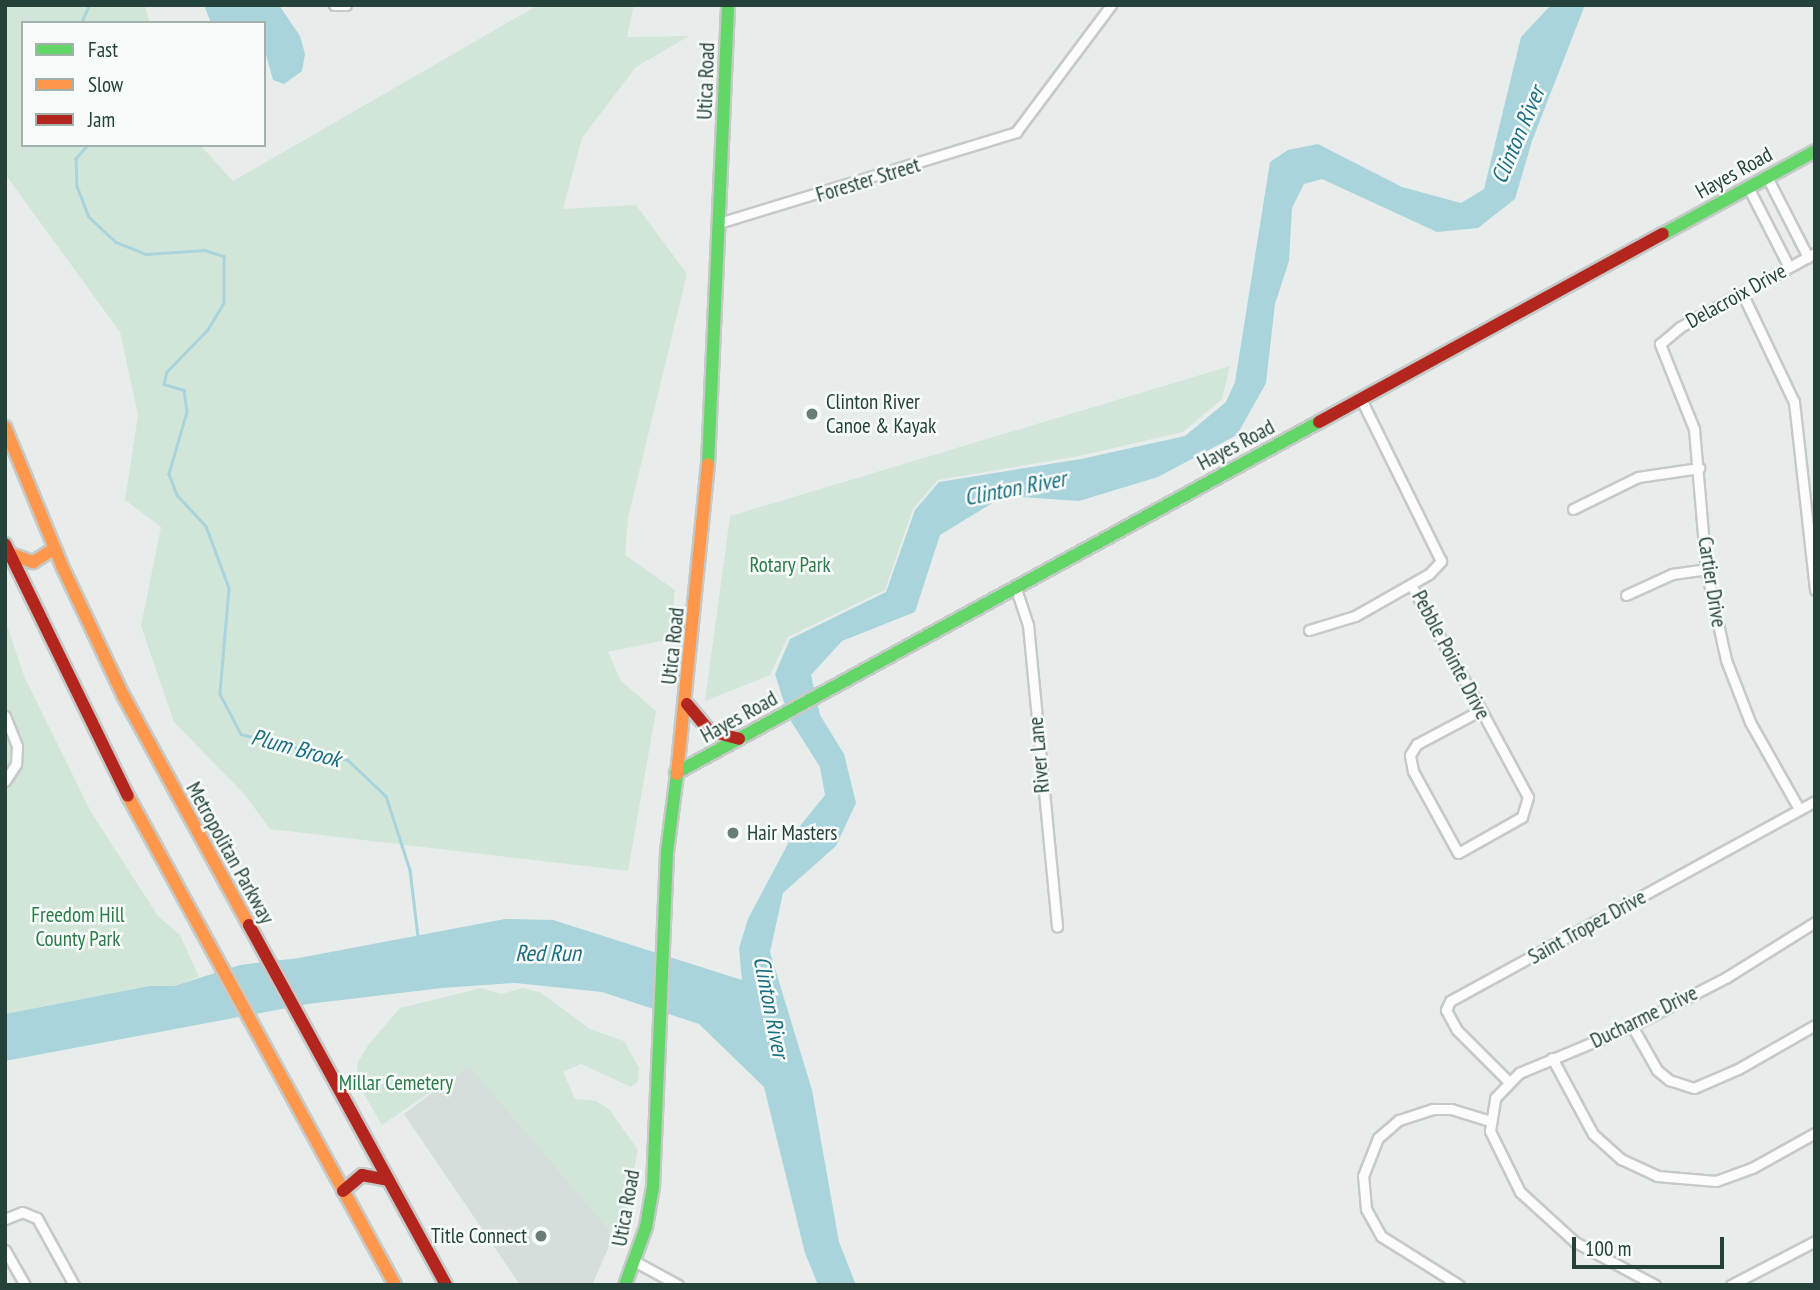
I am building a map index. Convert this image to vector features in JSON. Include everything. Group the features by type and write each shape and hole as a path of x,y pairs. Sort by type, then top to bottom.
{"street":[{"path":"334,5 346,5"},
{"name":"Utica Road","path":"625,1285 636,1262 650,1210 662,940 676,773 687,704 712,419 728,5"},
{"name":"Forester Street","path":"719,223 1016,132 1111,5"},
{"name":"Hayes Road","path":"676,773 1815,151"},
{"path":"1767,177 1811,255"},
{"path":"1748,187 1789,267"},
{"name":"Delacroix Drive","path":"1660,344 1680,327 1811,255"},
{"path":"1742,293 1794,402 1815,590"},
{"name":"Cartier Drive","path":"1660,344 1661,358 1691,418 1699,468 1706,569 1735,685 1750,722 1799,809"},
{"name":"Pebble Pointe Drive","path":"1361,399 1440,556 1438,568 1410,585 1481,710 1526,793 1528,808 1517,820 1458,853 1413,771 1410,755 1417,744 1481,710"},
{"name":"Metropolitan Parkway","path":"5,427 54,549 123,695 446,1285"},
{"path":"1573,509 1638,477 1699,468"},
{"path":"6,547 33,562 54,549"},
{"path":"6,547 106,756 395,1285"},
{"path":"1626,595 1672,574 1706,569"},
{"path":"1309,630 1346,620 1410,585"},
{"name":"River Lane","path":"1015,586 1028,625 1057,927"},
{"path":"687,704 710,732 739,739"},
{"path":"5,716 17,746 16,764 5,781"},
{"name":"Saint Tropez Drive","path":"1508,1081 1457,1030 1446,1010 1450,1001 1815,801"},
{"name":"Ducharme Drive","path":"1508,1081 1552,1058 1632,1026 1727,977 1815,922"},
{"path":"1632,1026 1657,1070 1669,1080 1693,1088 1738,1069 1815,1025"},
{"path":"1552,1058 1593,1134 1621,1159 1657,1177 1693,1183 1716,1181 1752,1168 1815,1133"},
{"path":"1508,1081 1495,1098 1489,1120 1502,1163 1535,1210 1575,1242 1654,1285"},
{"path":"1459,1285 1402,1252 1375,1228 1362,1189 1365,1164 1383,1133 1412,1114 1451,1109 1489,1120"},
{"path":"343,1191 362,1175 388,1181"},
{"path":"5,1219 22,1212 37,1218 74,1285"},
{"path":"1731,1285 1815,1241"},
{"path":"5,1250 25,1285"},
{"path":"636,1262 678,1285"}],"shaded area":[{"path":"469,1065 614,1235 592,1285 520,1285 404,1114"}],"green space":[{"path":"5,5 145,5 149,21 21,21 21,147 202,147 233,181 538,5 634,5 627,37 689,36 636,67 582,138 563,209 636,205 687,274 628,518 625,555 675,590 670,639 608,652 621,681 656,711 628,871 270,829 245,795 174,722 141,626 161,527 125,500 138,415 120,332 5,174"},
{"name":"Rotary Park","path":"1230,366 1222,399 1183,432 1079,456 938,480 913,509 885,590 788,637 770,675 705,701 730,516"},
{"name":"Freedom Hill County Park","path":"5,620 25,678 91,812 158,916 180,935 199,977 174,986 149,986 5,1014"},
{"name":"Millar Cemetery","path":"481,988 501,994 523,988 540,992 590,1029 624,1041 639,1068 638,1082 631,1087 581,1064 563,1072 575,1099 596,1101 609,1109 638,1150 633,1174 639,1187 625,1205 627,1224 614,1235 469,1066 382,1125 356,1080 358,1062 369,1044 400,1008"}],"water":[{"path":"204,5 279,5 300,36 305,54 302,71 284,84 273,80 266,54 266,21 210,21"},
{"path":"1551,5 1585,5 1532,141 1515,199 1478,228 1437,232 1322,179 1304,184 1292,208 1289,261 1275,304 1266,383 1237,435 1158,477 1079,501 1004,496 940,535 915,612 842,641 811,675 820,715 844,754 856,803 836,846 783,893 770,952 812,1090 839,1242 856,1285 818,1285 805,1253 764,1087 699,1024 602,992 515,983 442,988 308,1004 5,1061 5,1014 149,986 174,986 240,965 299,958 505,919 553,920 742,980 739,948 748,919 792,836 825,795 820,767 789,718 775,674 790,639 886,592 915,510 939,482 1081,459 1185,436 1226,402 1235,382 1270,162 1288,150 1318,144 1402,187 1461,203 1484,189 1521,37"}],"waterway":[{"name":"Plum Brook","path":"82,21 89,5"},
{"name":"Plum Brook","path":"86,147 76,159 77,186 89,217 116,242 146,254 205,250 224,256 224,303 207,331 167,372 164,384 184,390 187,412 169,474 177,495 206,526 229,588 220,694 241,734 348,760 386,796 410,870 418,936"}],"traffic: fast":[{"path":"708,465 728,5"},
{"path":"1663,234 1815,151"},
{"path":"676,773 1319,422"},
{"path":"625,1285 646,1227 653,1187 667,852 677,774"}],"traffic: slow":[{"path":"5,427 62,566 123,695 249,925"},
{"path":"677,774 708,465"},
{"path":"9,553 33,562 54,549"},
{"path":"128,796 395,1285"}],"traffic: jam":[{"path":"1319,422 1663,234"},
{"path":"5,544 128,796"},
{"path":"687,704 710,731 739,739"},
{"path":"249,925 446,1285"},
{"path":"343,1191 362,1175 388,1180"}],"place":[{"name":"Clinton River Canoe & Kayak","path":"812,414"},
{"name":"Hair Masters","path":"733,833"},
{"name":"Title Connect","path":"541,1236"}],"water label":[{"name":"Clinton River","path":"1518,135"},
{"name":"Clinton River","path":"1015,488"},
{"name":"Red Run","path":"548,953"},
{"name":"Clinton River","path":"771,1007"}]}
